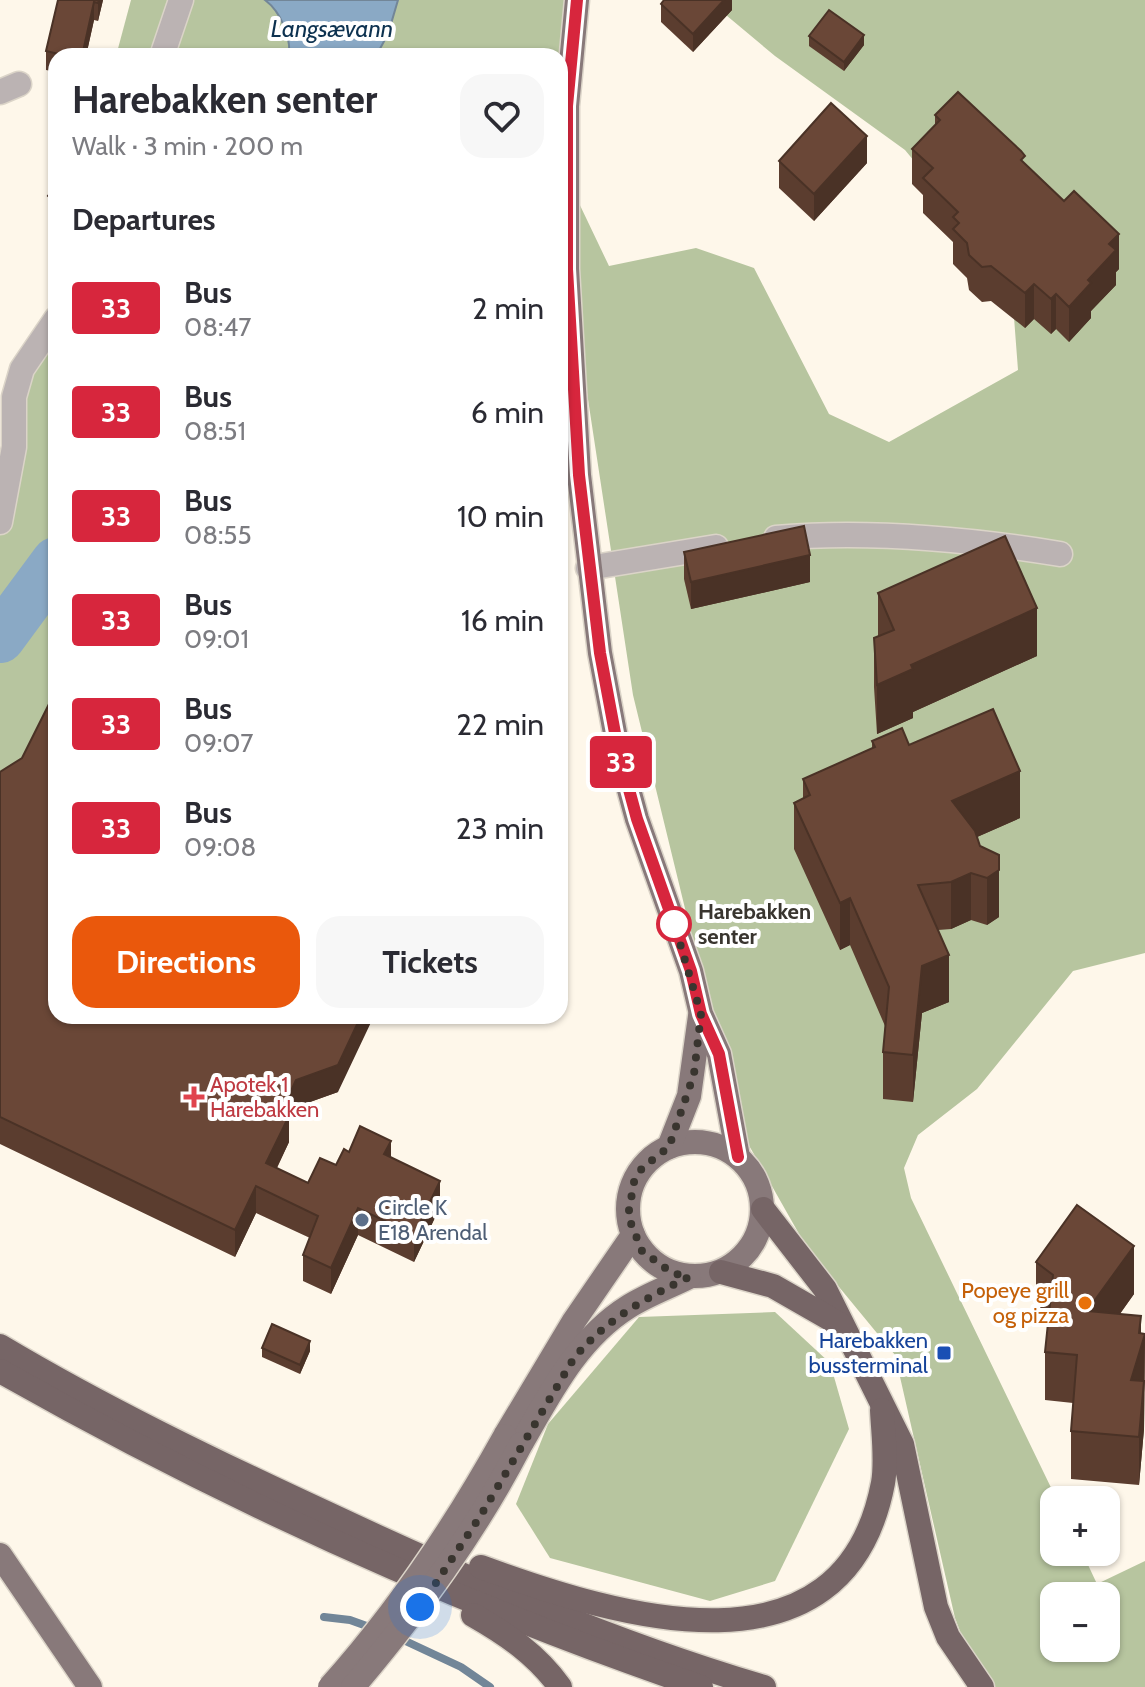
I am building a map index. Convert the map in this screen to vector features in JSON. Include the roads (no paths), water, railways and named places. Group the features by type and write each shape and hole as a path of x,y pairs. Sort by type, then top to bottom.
{"highway":[{"path":"763,1209 825,1289 841,1325 858,1350 882,1410 902,1444 936,1607 948,1637 982,1687"},
{"path":"721,1272 773,1286 841,1325"},
{"path":"0,1346 150,1429 357,1528 567,1620 764,1687"},
{"path":"0,1371 136,1448 380,1564 561,1638 701,1687"},
{"path":"357,1528 532,1586 666,1622 754,1621 786,1613 815,1597 860,1551 883,1480 882,1410"},
{"path":"380,1564 500,1630 544,1665 560,1687"}],"main road":[{"path":"568,95 577,0"},
{"path":"330,1687 417,1579 513,1440 591,1337 628,1307 689,1277 721,1272 738,1262 751,1247 760,1229 763,1209 758,1183 738,1157 719,1054 701,1014 691,971 637,819 618,749 588,568 579,475 568,284"},
{"path":"669,1147 689,1096 701,1014"},
{"path":"689,1277 655,1264 633,1235 628,1216 634,1182 642,1168 669,1147 704,1142 738,1157"},
{"path":"353,1687 434,1588 500,1484 513,1440 574,1321 633,1235"},
{"path":"0,1555 90,1687"},
{"path":"0,1577 74,1687"}],"street":[{"path":"165,48 181,0"},
{"path":"0,522 14,447 14,397 22,369 48,331"},
{"path":"588,568 748,541 835,533 1010,546 1060,554"}],"water":[{"name":"Langsævann","path":"265,0 398,0 380,48 288,48 284,25"}],"waterway":[{"path":"0,638 48,573"},
{"path":"324,1617 350,1620 375,1629"},
{"path":"399,1638 461,1667 490,1687"}],"place":[{"name":"Harebakken senter","path":"674,924"},
{"name":"Apotek 1 Harebakken","path":"194,1097"},
{"name":"Circle K E18 Arendal","path":"362,1220"},
{"name":"Popeye grill og pizza","path":"1085,1303"},
{"name":"Harebakken bussterminal","path":"944,1353"}]}
